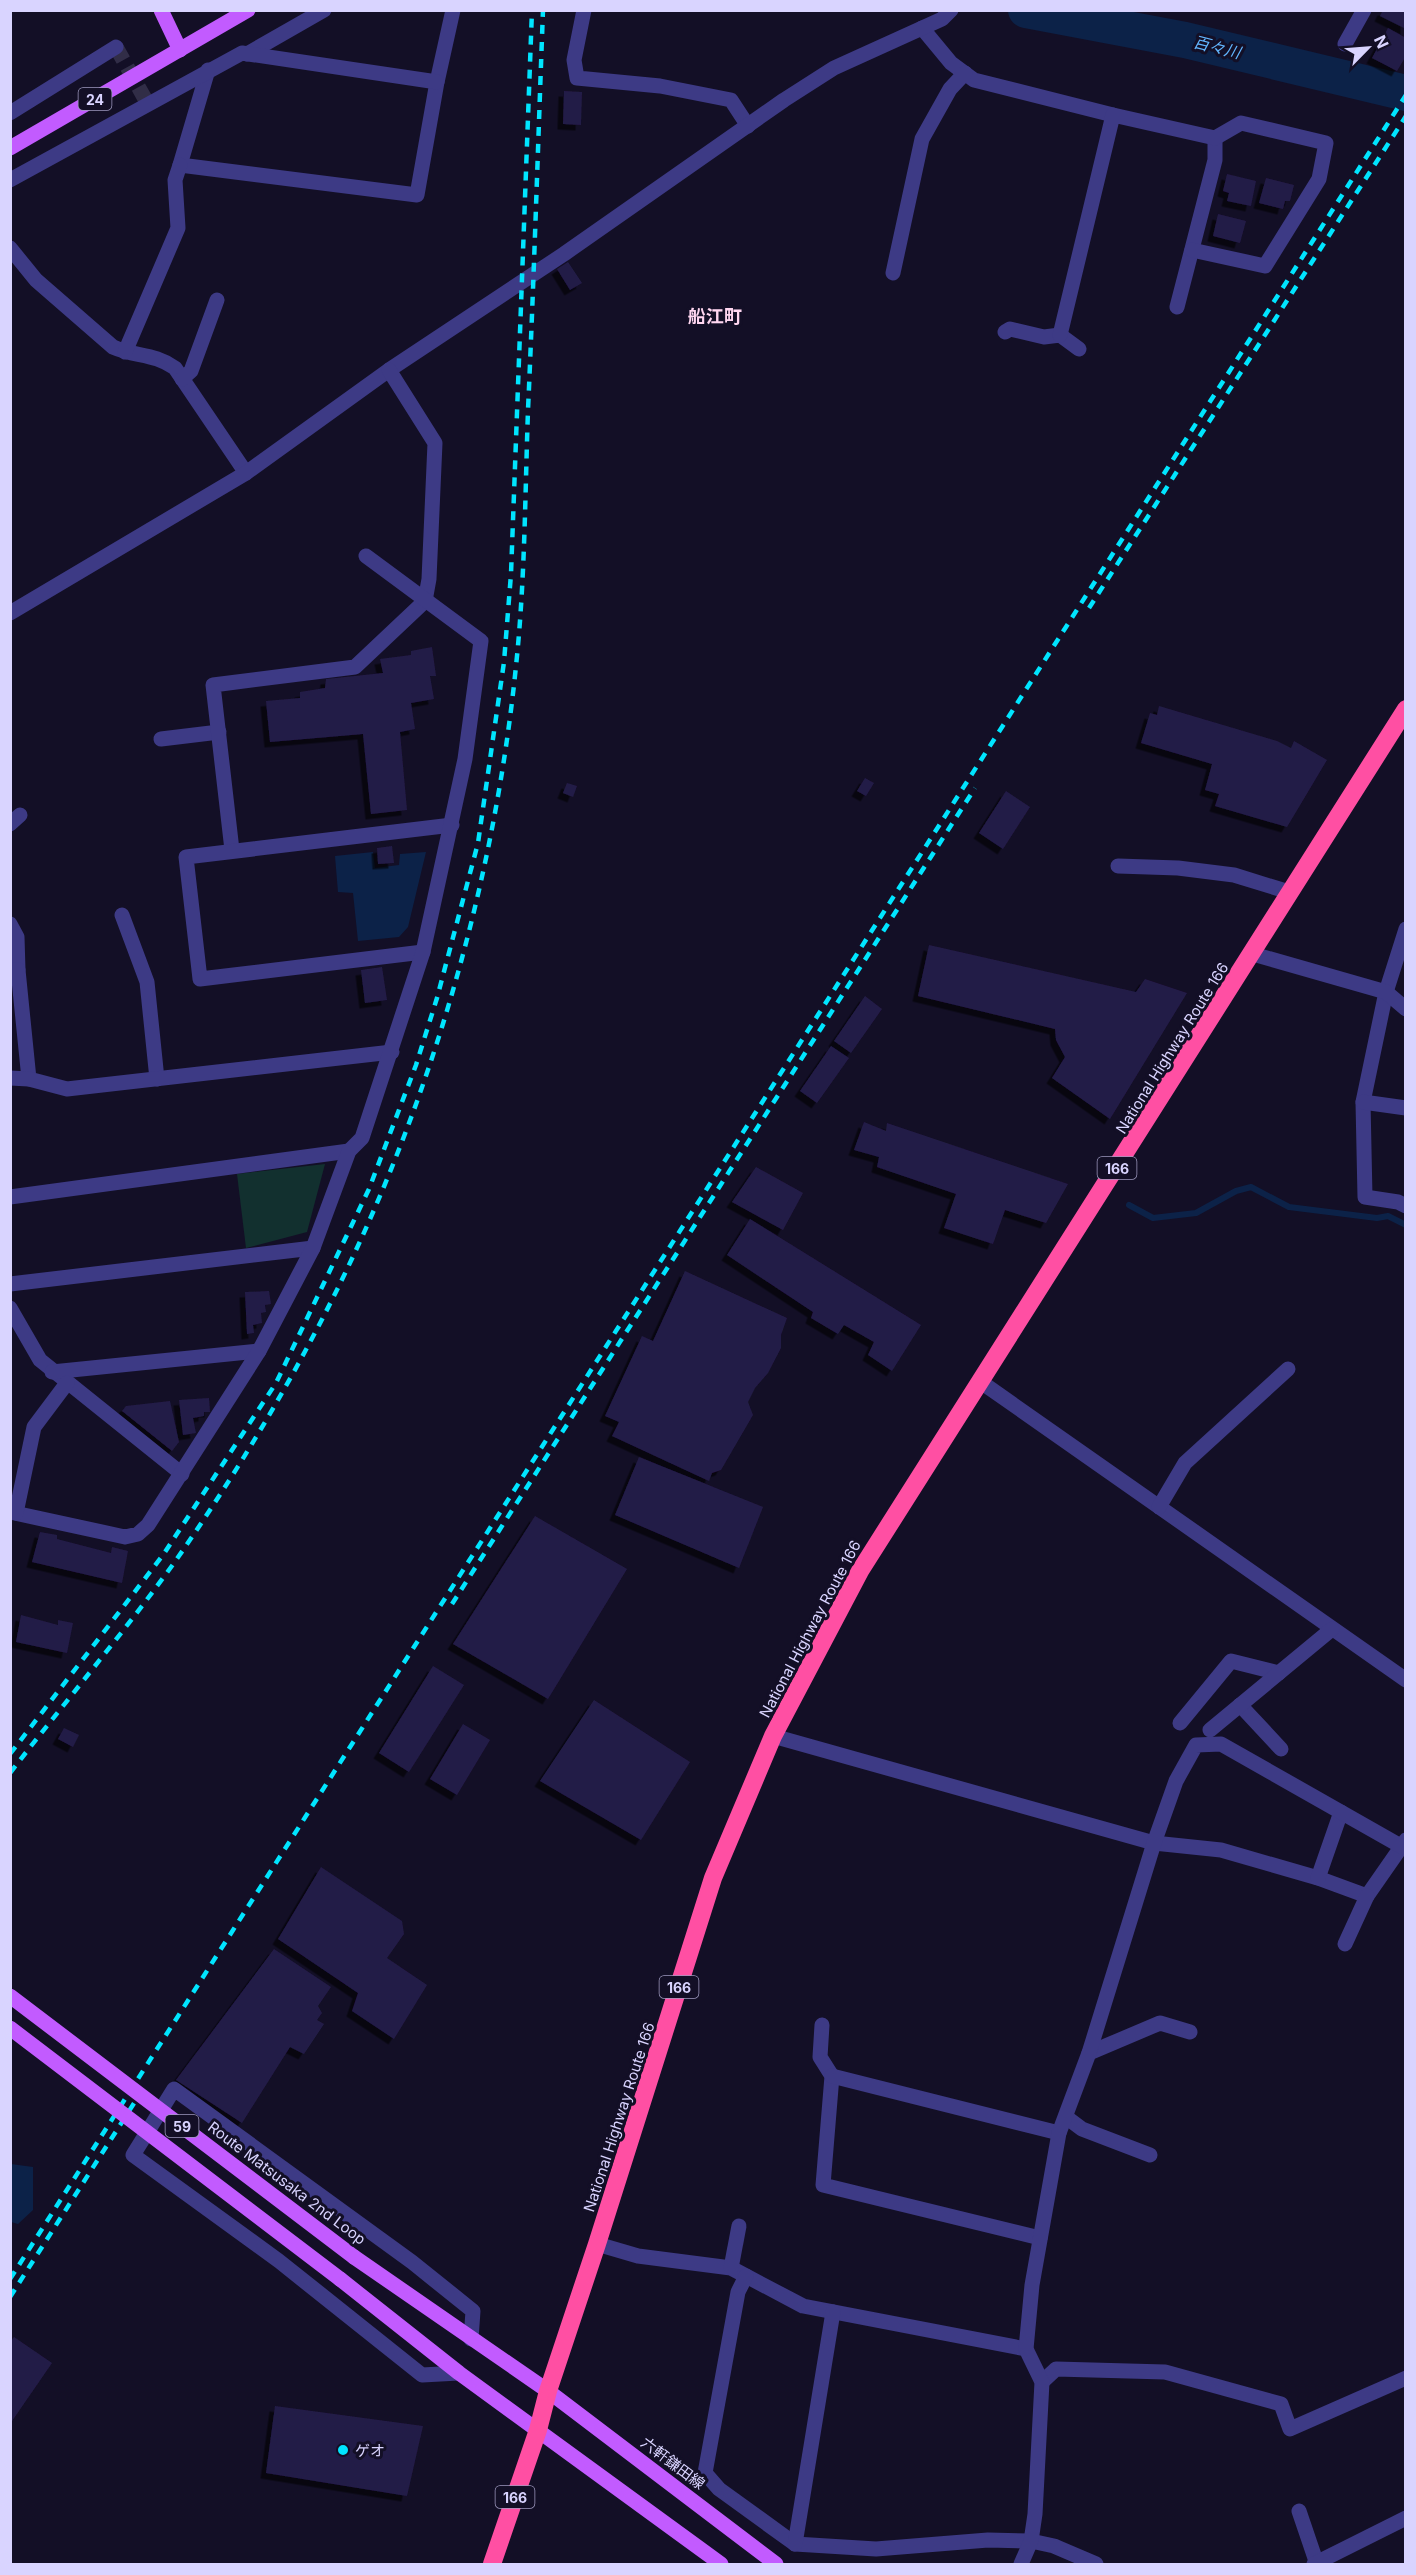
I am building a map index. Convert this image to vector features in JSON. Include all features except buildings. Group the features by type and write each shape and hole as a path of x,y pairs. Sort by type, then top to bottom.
{"highway":[{"name":"National Highway Route 166","path":"492,2565 538,2430 548,2391 713,1878 773,1736 860,1571 1406,709"}],"main road":[{"path":"161,10 180,50 248,10"},
{"name":"24","path":"10,147 180,50"},
{"name":"Route Matsusaka 2nd Loop","path":"10,1996 354,2257 548,2391"},
{"name":"59","path":"10,2028 340,2279 459,2373 538,2430"},
{"name":"六軒鎌田線","path":"548,2391 776,2565"},
{"path":"538,2430 721,2565"}],"street":[{"path":"247,54 324,10"},
{"path":"180,165 417,195 437,82 453,10"},
{"path":"584,10 574,60 577,78 660,86 731,100 748,126"},
{"path":"1345,44 1364,10"},
{"path":"10,613 246,473 389,370 564,254 834,69 922,28 949,12"},
{"path":"922,28 951,63 974,80 1215,138 1241,123 1326,143 1319,179 1264,266 1192,250"},
{"path":"10,113 116,47"},
{"path":"10,180 149,106 208,70 242,53 437,82"},
{"path":"125,352 178,228 175,180 208,70"},
{"path":"893,273 922,139 950,89 965,73"},
{"path":"1060,335 1113,114"},
{"path":"1177,307 1215,160 1215,138"},
{"path":"10,248 36,280 113,347 125,352 161,358 175,368 246,473"},
{"path":"182,379 191,371 217,300"},
{"path":"1005,332 1010,329 1044,337 1060,335 1079,349"},
{"path":"231,850 213,685 355,667 425,601 429,579 435,443 389,370"},
{"path":"67,1383 34,1427 13,1513 124,1537 138,1534 148,1525 259,1351 313,1248 349,1151 362,1138 423,952 465,759 481,641 366,556"},
{"path":"161,739 219,732"},
{"path":"423,952 200,978 186,856 452,825"},
{"path":"1118,866 1178,868 1234,875 1289,892"},
{"path":"122,915 147,982 157,1079"},
{"path":"10,924 16,937 14,970 29,1079"},
{"path":"1406,929 1386,992 1363,1102 1365,1197 1398,1202 1406,1206"},
{"path":"1252,954 1386,992 1406,1008"},
{"path":"10,1078 29,1079 67,1089 392,1052"},
{"path":"1363,1102 1406,1108"},
{"path":"10,1197 349,1151"},
{"path":"10,1284 313,1248"},
{"path":"10,1308 40,1360 182,1473"},
{"path":"52,1371 259,1351"},
{"path":"1160,1507 1185,1463 1288,1369"},
{"path":"981,1382 1406,1680"},
{"path":"1210,1730 1332,1629"},
{"path":"1180,1723 1231,1661 1279,1673"},
{"path":"1240,1705 1281,1749"},
{"path":"773,1736 1154,1843 1221,1850 1318,1878 1367,1896"},
{"path":"1021,2565 1031,2541 1035,2514 1042,2382 1026,2349 1032,2285 1059,2133 1089,2052 1154,1843 1176,1781 1196,1745 1221,1744 1404,1845 1367,1896 1345,1944"},
{"path":"1318,1878 1341,1812"},
{"path":"1089,2052 1160,2023 1190,2032"},
{"path":"822,2025 820,2057 832,2076 823,2185 1040,2238"},
{"path":"832,2076 1059,2133"},
{"path":"459,2373 422,2375 279,2261 133,2155 174,2089 412,2262 473,2311 471,2338"},
{"path":"1066,2117 1082,2129 1150,2155"},
{"path":"731,2268 739,2226"},
{"path":"597,2244 638,2256 731,2268 803,2306 1026,2349"},
{"path":"747,2276 738,2292 705,2473 719,2489 795,2544 876,2549 988,2540 1031,2541 1054,2546 1095,2565"},
{"path":"795,2544 833,2312"},
{"path":"1042,2382 1056,2369 1165,2372 1281,2404 1290,2429 1406,2378"},
{"path":"1299,2511 1316,2564 1406,2518"}],"green space":[{"path":"325,1164 307,1232 246,1248 237,1174"}],"water":[{"path":"373,852 375,868 399,865 400,854 426,852 408,927 399,937 358,941 353,893 338,892 335,856"},
{"path":"11,2164 33,2167 33,2210 18,2224 11,2222"}],"waterway":[{"name":"百々川","path":"1026,10 1185,40 1406,93"},
{"path":"1129,1205 1153,1218 1196,1213 1236,1191 1251,1187 1289,1207 1377,1218 1388,1216 1406,1225"}],"tunnel":[{"path":"116,47 149,106"}],"railway":[{"path":"10,1754 163,1555 276,1383 369,1189 416,1065 437,998 478,843 504,662 511,574 532,10"},
{"path":"10,1773 174,1563 262,1428 309,1344 349,1265 385,1184 446,1016 489,842 505,754 516,666 523,570 543,10"},
{"path":"10,2279 1406,95"},
{"path":"1089,608 1406,116"},
{"path":"452,1604 975,788"},
{"path":"10,2297 138,2097"}],"place":[{"name":"ゲオ","path":"343,2450"}],"district":[{"name":"船江町","path":"715,316"}]}
